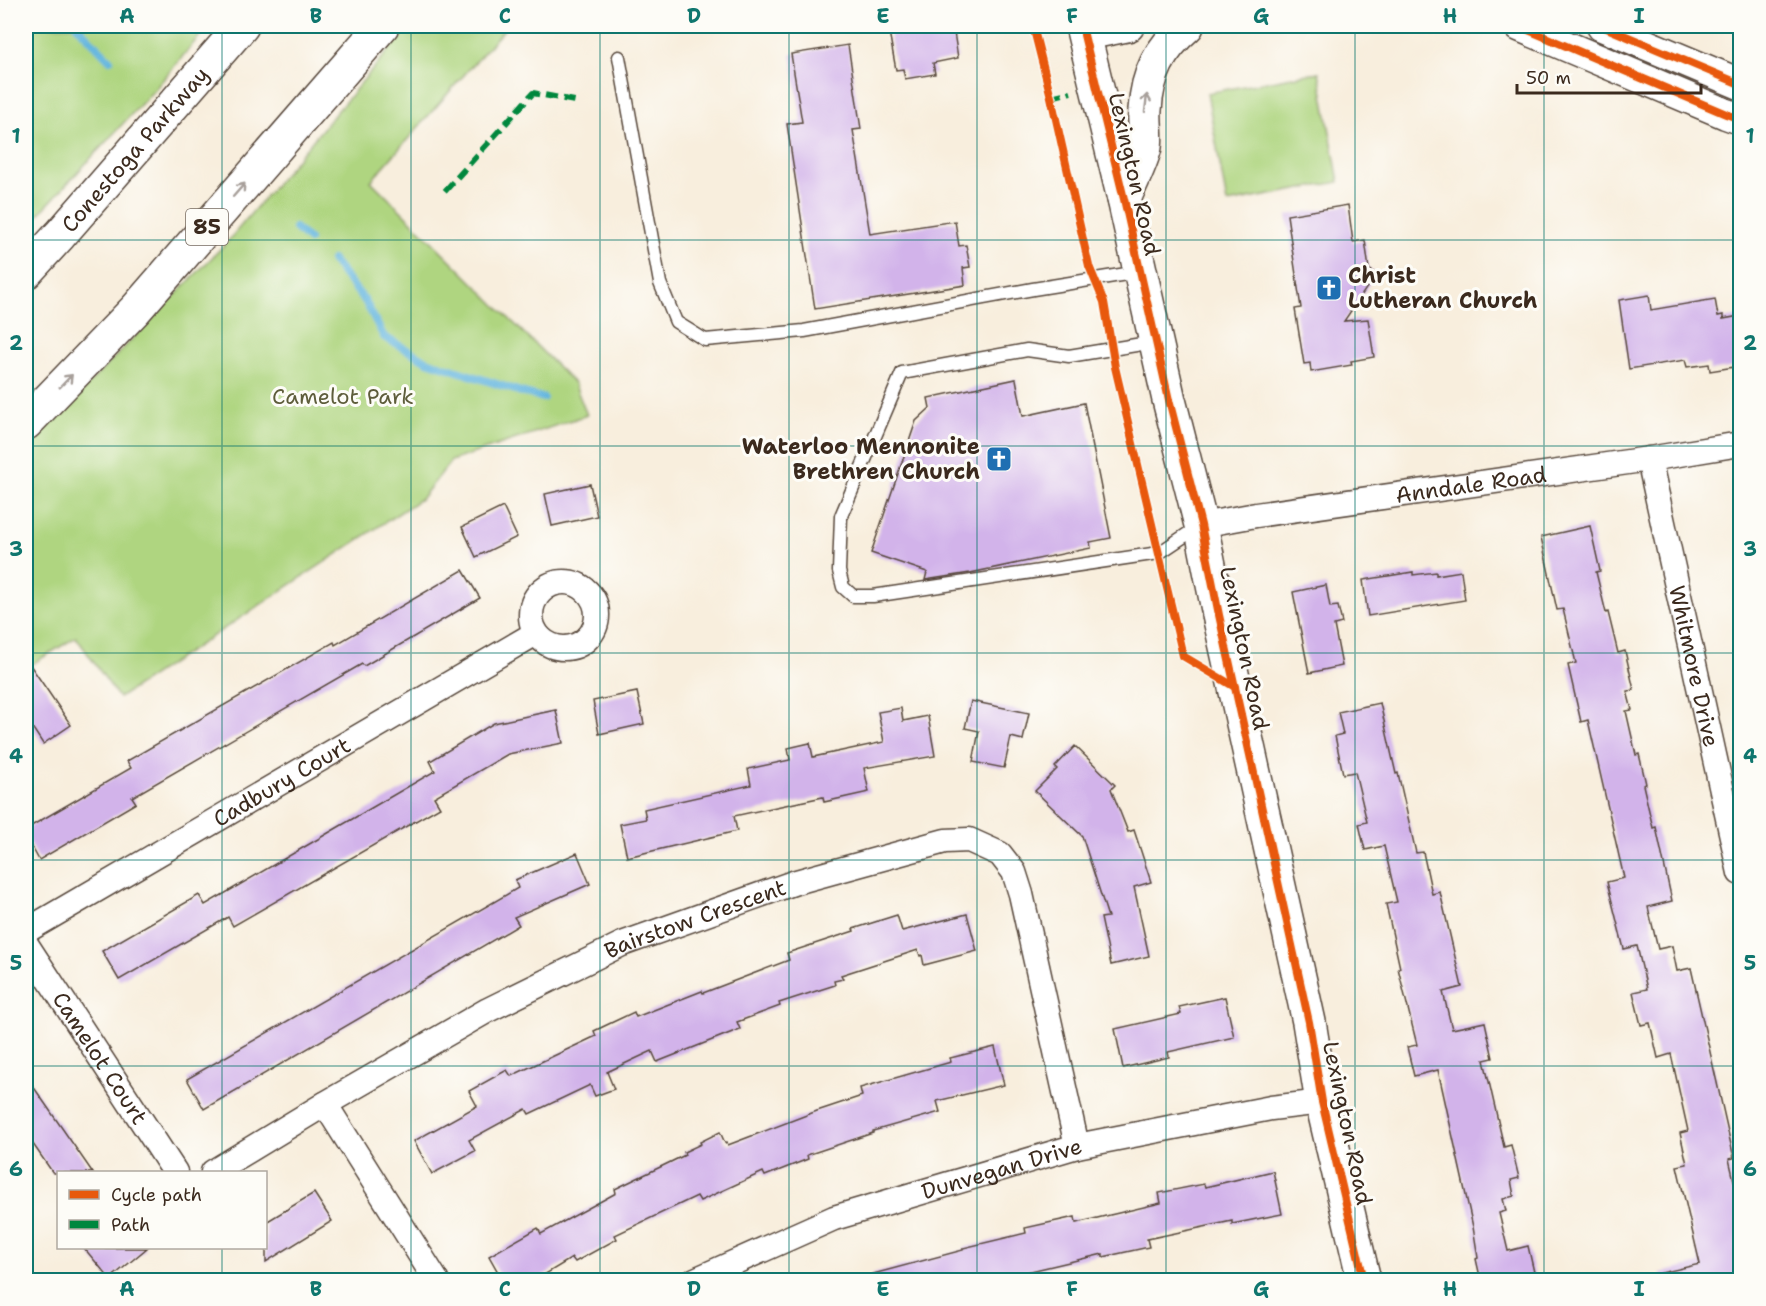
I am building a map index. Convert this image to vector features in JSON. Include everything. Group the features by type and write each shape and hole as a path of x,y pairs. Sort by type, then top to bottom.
{"main road":[{"name":"Conestoga Parkway","path":"26,272 242,26"},
{"name":"85","path":"26,423 136,309 382,26"},
{"path":"1124,199 1145,147 1145,109 1150,78 1157,60 1187,26"},
{"name":"Lexington Road","path":"1083,30 1124,199 1155,342 1201,525 1309,1022 1322,1102 1364,1281"}],"street":[{"path":"1083,30 1129,26"},
{"path":"1519,26 1740,119"},
{"path":"1602,26 1740,84"},
{"name":"Anndale Road","path":"1201,525 1740,444"},
{"name":"Whitmore Drive","path":"1649,459 1740,873"},
{"name":"Cadbury Court","path":"26,931 536,633"},
{"name":"Bairstow Crescent","path":"325,1104 488,1010 622,944 796,882 945,841 969,840 1000,855 1014,872 1021,894 1077,1146"},
{"name":"Camelot Court","path":"26,944 174,1171"},
{"name":"Dunvegan Drive","path":"695,1281 834,1218 1077,1146 1271,1108 1322,1102"},
{"path":"216,1171 325,1104 436,1281"}],"lane":[{"path":"619,57 660,283 676,322 705,340 804,331 1044,287 1140,272"},
{"path":"1155,342 1069,356 1027,350 902,373 841,516 839,571 843,587 854,596 873,596 1159,554 1201,525"}],"green space":[{"path":"26,26 208,26 156,88 26,228"},
{"name":"Camelot Park","path":"409,26 507,26 371,181 574,383 587,415 451,461 422,498 119,698 76,637 26,668 26,448 228,241"},
{"path":"1319,72 1339,182 1227,203 1207,93"}],"building":[{"path":"888,26 953,26 958,58 933,63 935,74 905,79 903,69 896,70"},
{"path":"848,45 861,129 853,130 870,234 955,221 959,246 966,245 970,267 963,268 965,285 815,309 787,124 802,122 791,54"},
{"name":"Christ Lutheran Church","path":"1348,205 1353,242 1365,240 1369,269 1376,274 1344,321 1368,319 1374,357 1351,361 1352,365 1311,372 1310,363 1304,364 1295,309 1301,308 1287,215"},
{"path":"1649,295 1651,310 1715,299 1718,316 1723,315 1723,319 1740,316 1740,366 1710,371 1709,364 1687,367 1685,360 1629,369 1619,300"},
{"name":"Waterloo Mennonite Brethren Church","path":"1016,379 1023,416 1084,403 1111,538 1090,542 1091,548 925,580 927,572 871,553 916,421 930,408 928,398"},
{"path":"590,484 597,516 552,526 545,494"},
{"path":"503,507 517,537 476,557 462,527"},
{"path":"1590,526 1600,571 1596,572 1606,613 1608,612 1618,653 1625,651 1634,690 1627,691 1632,710 1626,711 1636,755 1639,754 1646,784 1643,785 1653,828 1656,827 1672,901 1648,907 1658,949 1672,946 1677,971 1691,968 1734,1158 1729,1159 1740,1206 1740,1281 1662,1281 1661,1273 1700,1264 1677,1166 1687,1164 1680,1133 1688,1131 1671,1054 1658,1058 1650,1023 1641,1025 1633,992 1647,989 1637,946 1624,949 1607,882 1624,878 1588,720 1581,722 1568,665 1576,663 1563,609 1557,610 1541,537"},
{"path":"463,570 480,598 132,797 136,803 39,860 26,836 26,829 131,768 127,761 334,642 335,645"},
{"path":"1461,571 1465,600 1368,616 1363,580 1413,572 1413,575 1436,572 1436,575"},
{"path":"1326,585 1330,607 1338,606 1342,623 1334,625 1342,666 1309,673 1293,592"},
{"path":"26,659 71,725 43,744 26,718"},
{"path":"637,692 644,724 599,734 593,701"},
{"path":"971,701 1029,713 1023,740 1011,737 1004,768 973,762 979,731 965,728"},
{"path":"1380,703 1416,853 1423,852 1432,894 1440,892 1462,987 1443,992 1452,1029 1485,1022 1493,1058 1484,1060 1504,1147 1511,1145 1519,1178 1511,1180 1514,1196 1503,1199 1506,1211 1499,1213 1508,1251 1528,1246 1536,1281 1481,1281 1473,1227 1438,1070 1414,1076 1407,1047 1417,1045 1398,968 1400,968 1386,904 1397,902 1384,846 1365,850 1359,824 1367,822 1355,772 1343,774 1335,736 1343,734 1338,712"},
{"path":"901,708 903,721 928,716 935,756 864,768 869,792 824,802 823,797 734,816 737,831 627,857 620,824 646,819 644,809 751,785 748,769 790,760 788,748 810,743 813,757 884,742 878,712"},
{"path":"556,710 563,743 508,754 434,797 440,807 233,926 228,917 119,980 102,951 199,895 205,905 435,771 430,761 494,723"},
{"path":"1075,746 1115,785 1111,789 1128,832 1134,830 1151,882 1134,887 1149,956 1111,965 1101,918 1108,917 1082,836 1035,791 1057,769 1055,767"},
{"path":"577,853 590,884 514,917 519,925 204,1109 187,1079 518,888 515,880"},
{"path":"967,914 977,951 924,965 922,955 920,956 918,950 841,975 843,979 834,981 835,985 779,1003 780,1006 737,1022 740,1029 657,1062 652,1051 607,1072 614,1089 595,1096 590,1085 529,1114 526,1109 469,1140 475,1151 432,1174 414,1141 477,1106 469,1091 507,1070 511,1076 596,1036 594,1031 634,1012 636,1017 702,991 703,993 789,960 787,953 897,915 902,931"},
{"path":"1225,997 1234,1037 1168,1052 1169,1057 1123,1068 1115,1029 1181,1014 1179,1007"},
{"path":"995,1047 1004,1085 937,1101 940,1112 873,1131 873,1133 807,1155 808,1159 765,1176 763,1172 700,1201 697,1196 615,1235 617,1239 575,1262 572,1258 534,1281 503,1281 489,1256 538,1228 541,1234 616,1193 615,1189 685,1155 684,1152 720,1132 728,1145 862,1096 860,1088 951,1062 950,1058"},
{"path":"26,1076 92,1171 53,1173 26,1134"},
{"path":"1273,1171 1282,1214 1232,1224 1232,1221 1147,1239 1149,1247 1103,1257 1103,1254 1018,1274 1019,1277 1004,1281 874,1281 873,1274 963,1250 963,1248 1026,1233 1025,1228 1075,1217 1076,1223 1161,1203 1159,1193 1204,1184 1205,1187"},
{"path":"314,1193 332,1221 266,1262 267,1221"},
{"path":"85,1249 146,1249 110,1279"}],"waterway":[{"path":"77,26 110,60"},
{"path":"295,228 309,240"},
{"path":"332,260 365,301 384,337 427,361 543,398"}],"marked path":[{"path":"1051,97 1071,92"},
{"path":"445,191 533,93 580,102"}],"cycle path":[{"path":"1033,26 1089,266 1104,302 1115,367 1183,656 1235,687"},
{"path":"1519,26 1740,119"},
{"path":"1602,26 1740,84"},
{"path":"1084,35 1169,400 1201,525 1309,1022 1322,1102 1364,1280"}],"place":[{"name":"Christ Lutheran Church","path":"1329,288"},
{"name":"Waterloo Mennonite Brethren Church","path":"999,459"}]}
